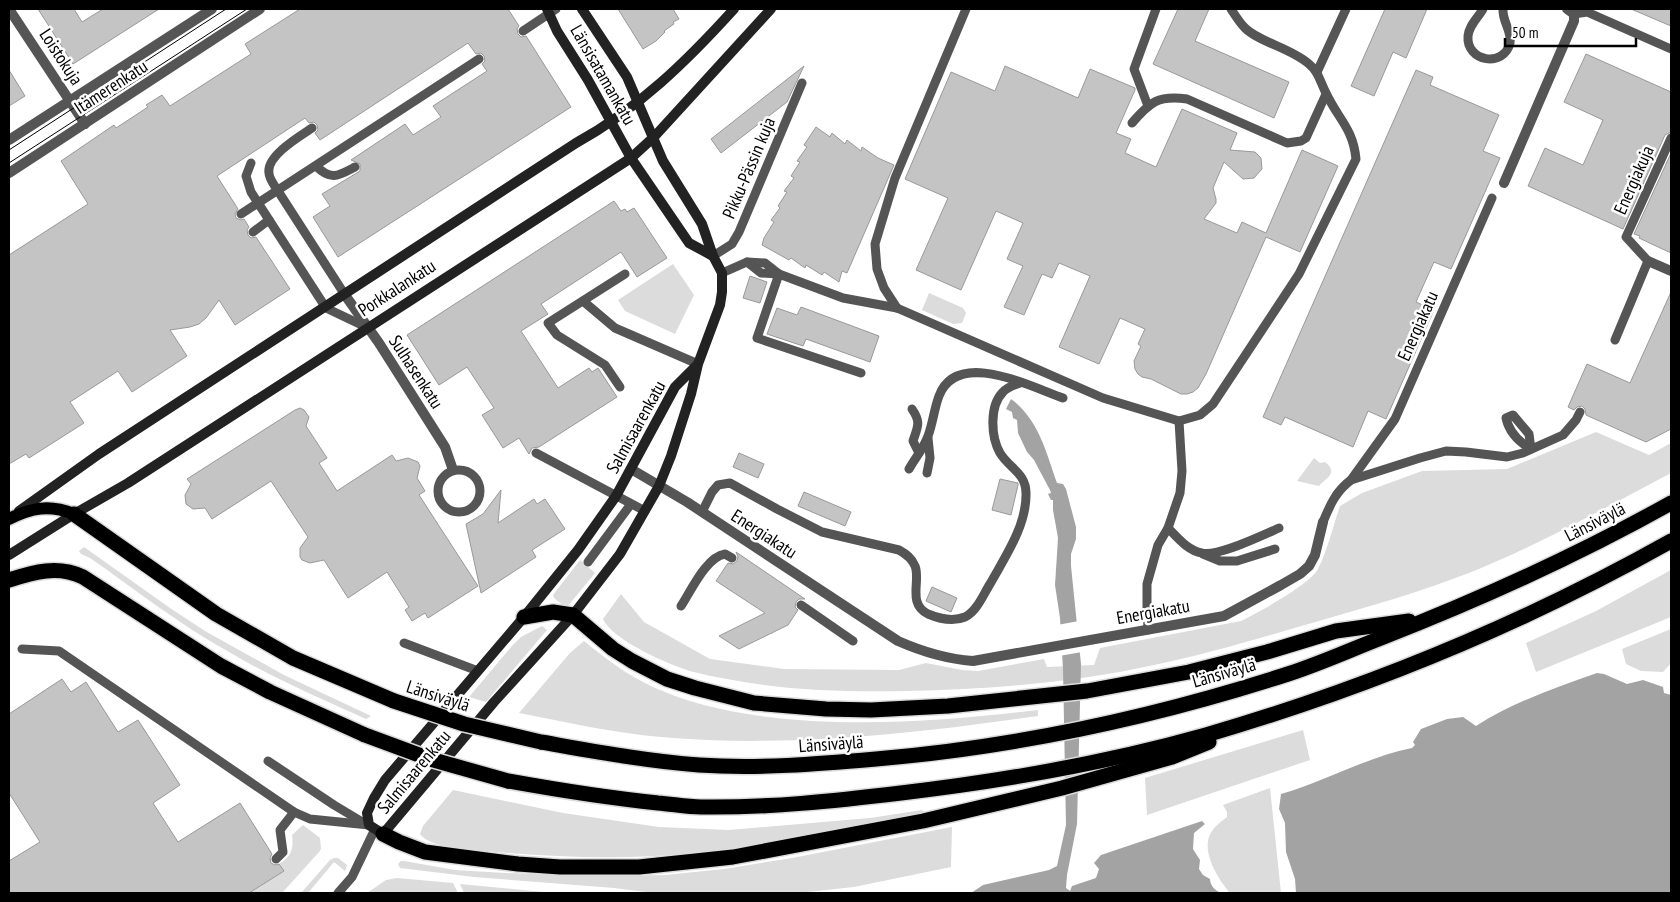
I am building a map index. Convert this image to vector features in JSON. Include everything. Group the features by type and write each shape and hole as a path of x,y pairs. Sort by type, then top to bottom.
{"highway":[{"name":"Länsiväylä","path":"74,514 216,614 292,658 394,701 464,724 541,742 616,756 700,765 770,766 822,764 930,755 1108,724 1205,699 1291,673 1436,617 1533,574 1614,535 1671,503"},
{"path":"376,829 399,842 425,852 518,864 560,867 638,867 733,857 923,821 1062,788 1172,757 1302,705 1451,649 1544,608 1671,541"},
{"path":"9,580 47,571 62,570 71,572 221,666 270,692 365,735 430,759 508,781 604,798 698,807 771,806 844,800 935,789 1117,757 1204,736 1302,705"},
{"path":"524,618 553,612 573,614 632,662 667,680 695,688 754,702 826,709 871,710 948,706 1088,691 1189,672 1267,652 1336,631 1436,617"}],"main road":[{"name":"Länsisatamankatu","path":"582,9 627,77 654,137"},
{"name":"Porkkalankatu","path":"9,519 99,454 326,308 576,143 612,122 668,78 734,9"},
{"name":"Porkkalankatu","path":"9,555 128,483 631,158 654,137 771,9"},
{"name":"Länsisatamankatu","path":"551,10 557,31 612,122 631,158"},
{"path":"654,137 670,173 702,224 713,256 722,273"},
{"path":"631,158 689,243 713,256"},
{"name":"Salmisaarenkatu","path":"698,364 675,387 616,496 578,550 524,618 385,780 367,813 376,829 573,614 620,554 659,486 674,448 691,394 698,364 720,304 722,273"},
{"name":"Länsiväylä","path":"9,519 33,508 45,507 56,508 74,514"}],"street":[{"name":"Loistokuja","path":"9,9 85,124"},
{"name":"Itämerenkatu","path":"9,140 212,9"},
{"name":"Itämerenkatu","path":"9,173 256,11"},
{"path":"1504,183 1574,21 1571,11"},
{"path":"1648,260 1671,271"},
{"name":"Sulhasenkatu","path":"345,295 445,447 453,470"},
{"name":"Energiakatu","path":"631,468 898,640 919,651 973,661 1224,616 1300,574 1309,566 1315,555 1324,522"}],"lane":[{"path":"896,308 884,288 877,269 875,244 895,178 966,9"},
{"path":"1148,106 1134,69 1156,9"},
{"path":"722,273 747,262 761,273 779,274 843,298 896,308 1103,398 1179,421 1200,415 1208,410 1258,339 1299,274 1356,159 1353,140 1347,126 1326,94 1318,72 1293,53 1245,28 1231,9"},
{"path":"1318,72 1346,9"},
{"path":"1483,9 1469,30 1468,43 1470,49 1480,58 1494,59 1505,53 1509,46 1510,38 1504,20 1503,9"},
{"path":"522,31 551,10"},
{"path":"1571,11 1587,12 1671,49"},
{"path":"241,214 479,59"},
{"name":"Pikku-Pässin kuja","path":"713,256 732,244 739,232 802,83"},
{"path":"1132,123 1148,106 1166,98 1187,99 1286,144 1294,143 1306,138 1326,94"},
{"path":"312,128 276,154 268,173 345,295"},
{"name":"Energiakuja","path":"1648,260 1626,237 1671,138"},
{"path":"251,163 246,176 247,184 326,308 368,328"},
{"path":"316,166 323,174 334,176 355,167"},
{"name":"Energiakatu","path":"1324,522 1331,502 1341,487 1351,480 1395,419 1492,198"},
{"path":"253,232 269,220"},
{"path":"1615,340 1648,260"},
{"path":"620,387 605,365 557,335 548,323 625,274"},
{"path":"779,274 757,338 861,373"},
{"path":"584,301 615,328 698,364"},
{"path":"908,469 928,438 942,389 956,377 965,373 983,372 1063,398"},
{"path":"702,512 712,492 718,485 730,483 777,510 822,532 899,550 910,558 916,568 916,596 921,609 944,619 956,620 974,610 1007,554 1024,512 1026,492 1024,481 1001,454 994,432 994,413 999,397 1004,391 1020,383"},
{"path":"912,408 919,423 913,441 919,453"},
{"path":"1351,480 1446,451 1507,457 1523,453 1563,435 1576,420 1580,412"},
{"path":"1148,630 1147,584 1158,545 1168,528 1180,493 1182,471 1179,421"},
{"path":"927,473 930,458 928,438"},
{"path":"536,453 645,511"},
{"path":"453,470 467,471 478,480 480,494 478,500 468,510 454,511 448,508 439,498 438,491 442,478 453,470"},
{"path":"588,562 631,504"},
{"path":"1168,528 1182,542 1195,551 1220,561 1237,561 1275,549"},
{"path":"1203,554 1220,552 1279,528"},
{"path":"681,606 708,564 714,558 725,554 732,558"},
{"path":"802,605 853,641"},
{"path":"404,643 478,671"},
{"path":"22,650 59,651 294,812 310,819 376,829"},
{"path":"268,761 334,805 376,829"},
{"path":"276,859 283,852 280,830 294,812"},
{"path":"338,893 352,877 376,829"}],"shaded area":[{"path":"673,264 694,295 675,334 625,311 618,300"},
{"path":"929,293 963,308 966,313 962,323 953,324 922,310"},
{"path":"1011,399 1021,407 1035,427 1045,448 1057,483 1063,484 1066,489 1076,527 1076,539 1071,554 1071,566 1081,664 1077,824 1066,888 1070,891 1072,886 1096,878 1099,869 1094,863 1101,855 1202,821 1205,824 1194,833 1193,849 1200,860 1199,869 1203,875 1210,879 1214,888 1221,893 971,893 983,885 1049,870 1057,866 1066,825 1063,669 1060,618 1055,585 1058,538 1053,500 1051,500 1048,494 1051,493 1050,490 1018,433 1017,420 1013,418 1012,412 1006,409"},
{"path":"1596,432 1649,455 1671,443 1671,473 1549,537 1454,579 1234,646 1124,671 1062,681 938,690 840,691 772,686 706,675 671,664 630,643 609,627 603,619 621,594 644,622 710,659 784,669 899,670 926,663 978,671 1044,659 1047,667 1094,665 1100,648 1241,621 1283,598 1305,583 1318,569 1328,546 1340,506 1362,493 1422,471 1507,469"},
{"path":"1314,458 1320,463 1325,462 1329,466 1331,469 1330,475 1319,486 1297,481"},
{"path":"84,547 205,631 284,675 371,716 366,719 314,695 262,670 211,642 90,558 81,554 79,551"},
{"path":"580,560 595,573 565,607 553,595"},
{"path":"1671,570 1671,617 1536,672 1526,643 1596,611"},
{"path":"542,626 547,630 486,702 469,697 521,637"},
{"path":"1671,629 1671,663 1663,672 1641,671 1626,664 1622,649"},
{"path":"584,641 617,666 653,687 696,703 742,713 792,720 843,722 945,719 1038,710 1038,716 897,733 803,740 755,741 708,740 625,733 519,713 570,653"},
{"path":"1597,673 1627,684 1643,680 1663,687 1664,693 1671,695 1671,893 1296,893 1295,879 1286,852 1285,823 1279,809 1281,794 1379,757 1412,748 1415,745 1413,742 1421,729 1447,719 1463,717 1476,726 1519,703"},
{"path":"1303,730 1310,760 1147,815 1145,778"},
{"path":"1270,788 1281,893 1230,893 1220,880 1212,864 1209,855 1209,838 1215,827 1227,817 1227,812 1223,805"},
{"path":"453,790 563,813 659,827 729,830 870,818 922,810 924,812 923,814 823,833 721,850 633,857 547,856 459,848 440,845 425,839 420,834 423,826"},
{"path":"303,825 320,838 321,849 319,852 282,893 249,893 283,871 279,864 291,852 292,835"},
{"path":"952,827 951,867 854,887 798,893 654,893 474,877 400,868 398,864 404,861 455,870 505,873 600,876 665,875 724,869 792,858"},
{"path":"338,858 347,865 345,871 334,862 308,893 301,893 330,860"},
{"path":"397,878 453,883 458,893 367,893 386,880"},
{"path":"460,884 554,893 464,893"}],"pier":[{"path":"1079,621 1082,652 1059,656 1057,625"}],"building":[{"path":"38,9 74,9 82,22 103,9 159,9 73,64"},
{"path":"300,9 508,9 519,26 517,29 518,34 521,37 526,36 571,107 338,257 313,217 330,206 322,194 360,171 360,164 351,160 405,124 413,135 441,117 433,106 487,71 482,64 485,61 484,56 481,53 476,54 468,43 320,140 315,133 318,130 317,125 314,122 309,123 305,118 217,176 238,209 235,214 236,218 244,219 249,227 247,230 248,235 251,238 256,237 290,289 235,325 219,300 206,318 199,324 170,330 187,356 132,392 118,371 70,402 84,423 29,458 26,454 9,464 9,255 88,204 61,161 114,125 116,128 148,107 146,105 162,95 170,106 251,54 245,44"},
{"path":"618,9 673,9 679,19 673,22 674,24 664,31 656,41 643,49"},
{"path":"1178,9 1209,9 1195,41 1289,82 1274,118 1153,64"},
{"path":"1385,9 1427,9 1406,58 1393,52 1374,96 1351,86"},
{"path":"1631,9 1671,9 1671,26"},
{"path":"1586,54 1671,92 1671,132 1665,135 1623,229 1528,186 1545,148 1583,165 1603,120 1564,102"},
{"path":"804,66 787,102 721,153 711,139"},
{"path":"1005,66 1078,98 1090,69 1135,88 1116,133 1131,139 1125,153 1156,167 1182,109 1237,133 1230,150 1255,152 1261,158 1262,169 1254,178 1243,179 1224,162 1213,188 1216,203 1204,219 1237,233 1242,222 1266,233 1302,150 1338,166 1300,252 1266,237 1206,374 1198,388 1193,392 1181,394 1138,374 1134,361 1141,346 1138,344 1145,329 1120,318 1099,364 1059,347 1090,276 1059,263 1052,278 1042,274 1024,315 1004,307 1023,266 1007,259 1023,223 996,211 961,290 916,270 948,198 905,179 951,72 995,91"},
{"path":"9,70 25,96 9,106"},
{"path":"1416,70 1433,77 1430,85 1499,115 1483,151 1500,158 1451,269 1434,262 1416,302 1434,310 1386,419 1368,411 1353,447 1285,417 1281,425 1263,417"},
{"path":"816,127 830,137 832,133 845,144 847,140 861,151 862,147 878,158 894,165 847,273 842,271 839,282 824,272 822,275 806,265 805,268 791,258 789,260 762,245 774,222 771,220 780,208 778,206 787,192 784,191 794,178 791,176 800,162 797,161 807,147 804,145"},
{"path":"1671,153 1671,253 1634,234"},
{"path":"614,201 621,211 625,209 627,212 634,208 667,258 637,277 621,252 541,304 548,314 521,331 558,388 589,368 592,372 598,368 617,397 539,447 532,448 529,454 519,438 503,448 482,415 494,408 467,367 439,385 407,335"},
{"path":"750,276 767,282 760,303 743,298"},
{"path":"1671,292 1671,429 1646,442 1586,415 1585,409 1582,406 1574,410 1568,407 1587,364 1630,383"},
{"path":"801,307 879,336 870,362 806,339 803,346 767,334 777,308 797,315"},
{"path":"300,408 309,417 306,426 327,458 319,463 337,491 392,455 396,461 408,458 418,462 420,466 417,478 425,491 419,495 478,586 428,618 425,613 412,621 405,610 409,607 387,572 348,598 324,560 310,563 302,560 300,548 308,537 271,481 212,519 205,508 193,509 186,504 185,495 191,484 187,479"},
{"path":"739,453 764,464 758,478 733,467"},
{"path":"1000,479 1018,483 1011,515 992,510"},
{"path":"501,490 498,523 534,499 537,504 545,499 565,529 532,550 536,557 481,593 466,524 483,514"},
{"path":"804,492 851,512 845,526 798,506"},
{"path":"736,552 805,599 799,599 796,602 795,607 798,610 788,625 739,649 719,636 765,613 716,581 728,563 733,564 737,561"},
{"path":"932,587 957,598 951,612 926,601"},
{"path":"62,679 71,692 86,682 118,732 138,720 180,785 153,803 178,842 240,803 272,854 270,858 271,863 279,864 284,871 249,893 9,893 9,861 40,842 9,793 9,714"}],"tram line":[{"path":"9,150 226,9"},
{"path":"9,163 247,9"}]}
